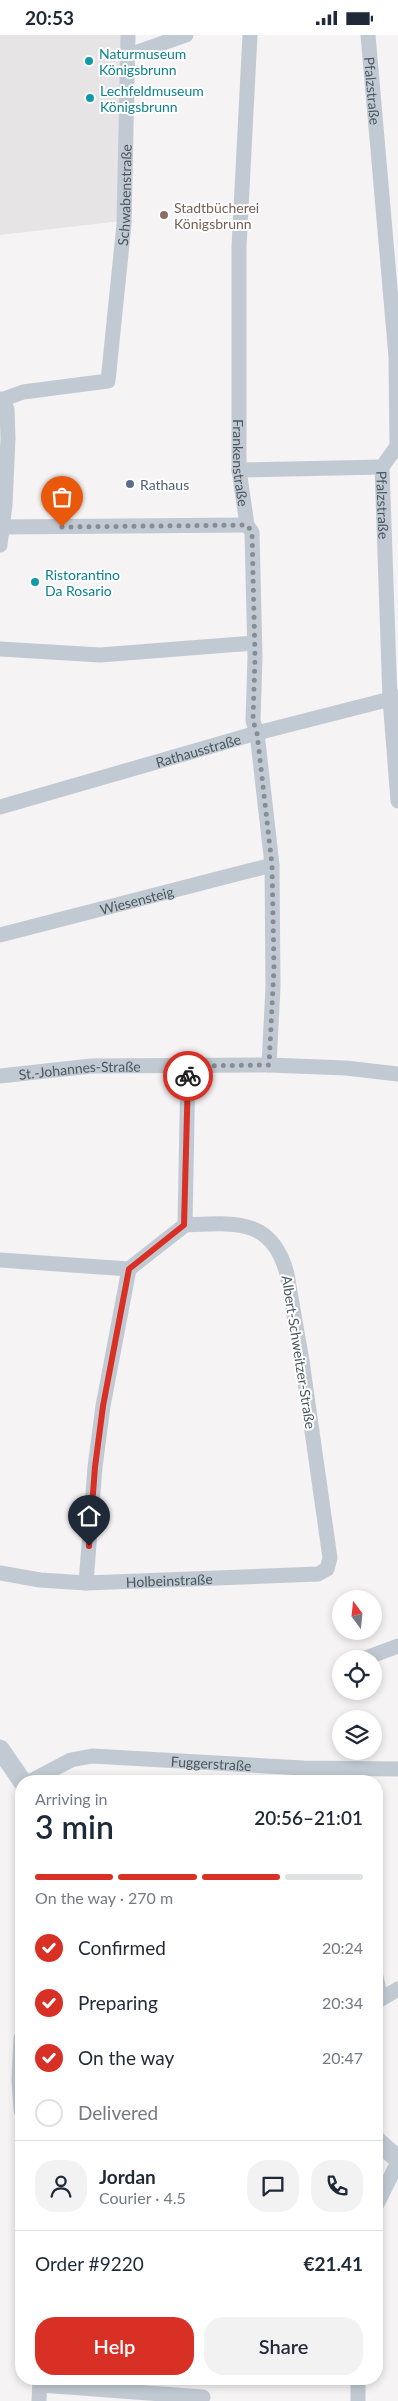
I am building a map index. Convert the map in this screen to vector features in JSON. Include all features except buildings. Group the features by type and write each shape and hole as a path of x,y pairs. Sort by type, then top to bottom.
{"street":[{"name":"Schwabenstraße","path":"1,399 24,392 108,381 124,224 128,35"},
{"path":"129,55 186,35"},
{"name":"Frankenstraße","path":"250,35 239,247 239,470 247,525 252,532 253,721 257,733 272,865 274,977 269,1065"},
{"name":"Pfalzstraße","path":"368,35 396,357 398,446 382,467 398,801"},
{"path":"0,545 3,527 8,438 7,409 1,399"},
{"path":"239,470 382,467"},
{"path":"3,527 247,525"},
{"path":"0,649 100,655 254,643"},
{"name":"Rathausstraße","path":"0,807 257,733 394,698"},
{"name":"Wiesensteig","path":"0,935 272,865"},
{"name":"St.-Johannes-Straße","path":"0,1076 91,1066 269,1065 346,1068 398,1074"},
{"path":"86,1583 95,1467 103,1406 129,1269 184,1225 188,1066"},
{"name":"Albert-Schweitzer-Straße","path":"184,1225 228,1223 252,1227 268,1237 281,1255 287,1274 302,1361 330,1558"},
{"path":"0,1260 129,1269"},
{"name":"Holbeinstraße","path":"0,1573 40,1580 86,1583 318,1574 327,1569 330,1558"},
{"path":"382,1652 398,1646"},
{"path":"0,1749 18,1775"},
{"name":"Fuggerstraße","path":"42,1775 71,1760 92,1756 303,1769 398,1769"},
{"path":"383,1998 398,1989"},
{"path":"383,2146 398,2160 383,2191"},
{"path":"38,2401 40,2385"},
{"path":"73,2385 203,2397"},
{"path":"358,2385 358,2401"}],"shaded area":[{"path":"0,35 122,35 121,221 0,235"}],"way so far":[{"path":"62,527 247,525 252,532 255,657 253,721 257,733 272,865 274,968 269,1065 188,1066 188,1076"}],"place":[{"name":"Naturmuseum Königsbrunn","path":"89,61"},
{"name":"Lechfeldmuseum Königsbrunn","path":"90,98"},
{"name":"Stadtbücherei Königsbrunn","path":"164,215"},
{"name":"Rathaus","path":"130,484"},
{"name":"Ristorantino Da Rosario","path":"35,582"}],"route":[{"path":"89,1546 95,1467 103,1406 129,1269 184,1225 188,1076"}]}
